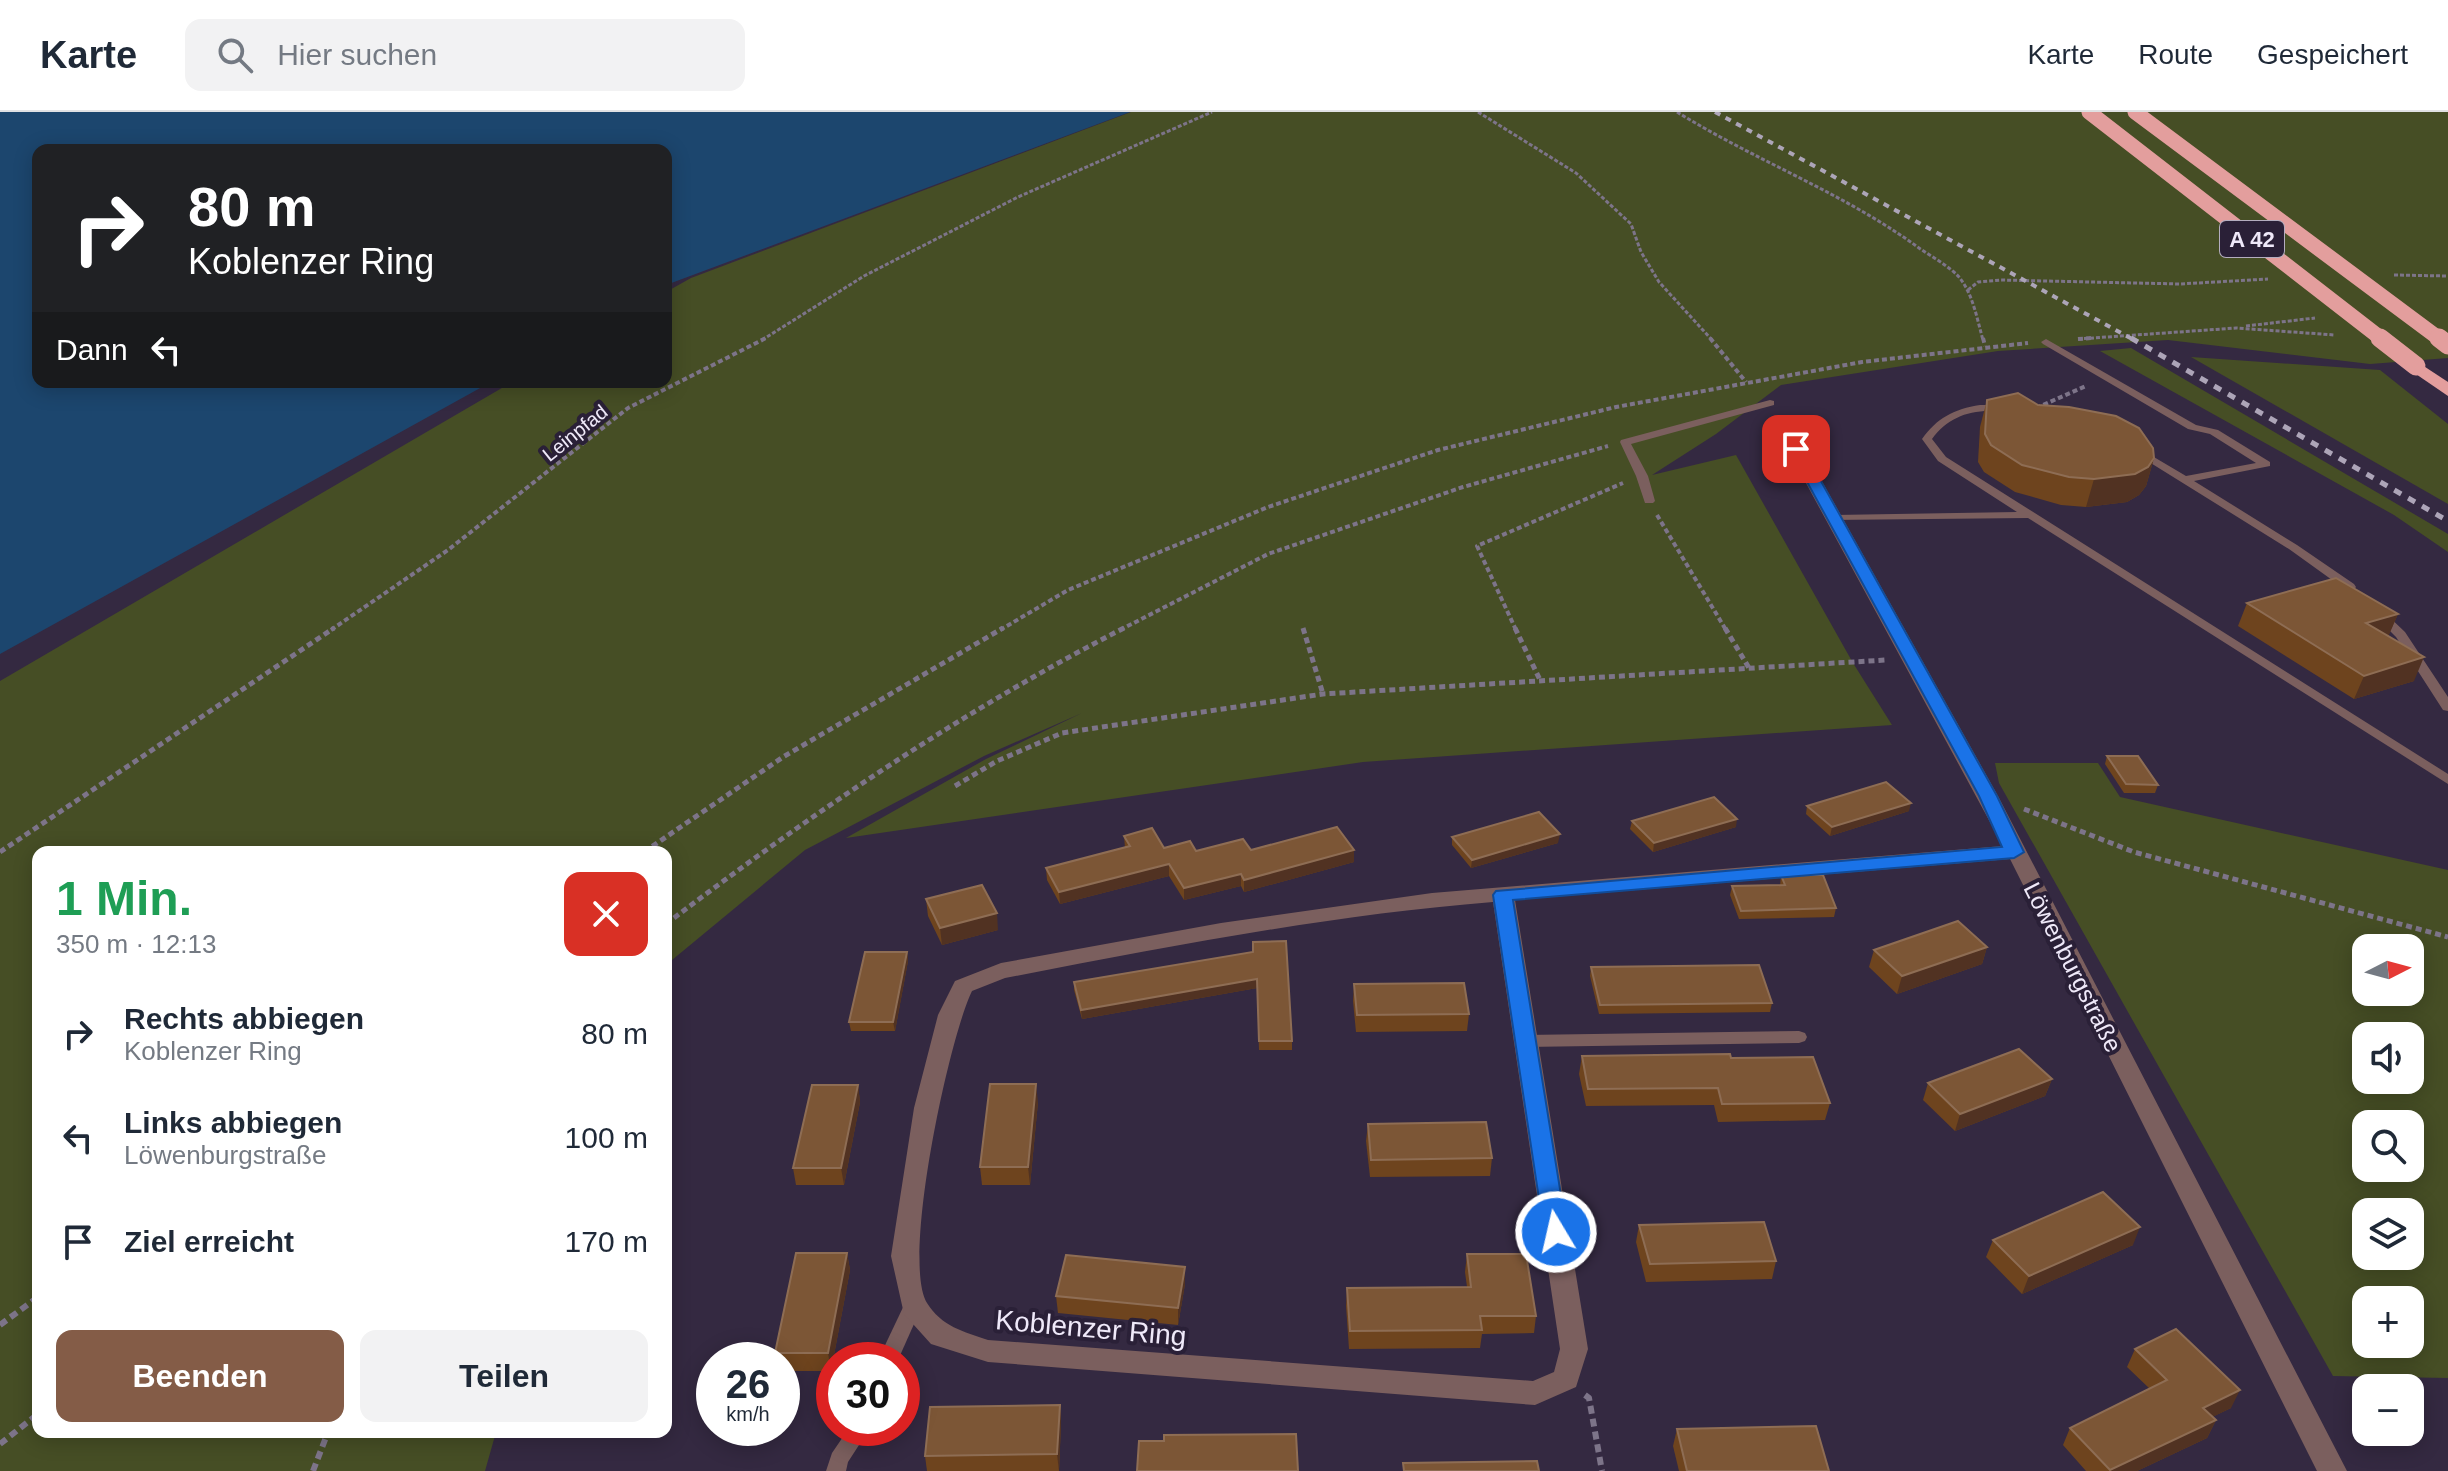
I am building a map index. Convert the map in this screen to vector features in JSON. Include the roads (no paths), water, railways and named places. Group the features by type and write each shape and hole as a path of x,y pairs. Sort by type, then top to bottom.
{"highway":[{"name":"A 42","path":"2089,112 2448,391"},
{"name":"A 42","path":"2135,112 2448,345"}],"street":[{"name":"Löwenburgstraße","path":"1783,426 1988,796 2332,1471"},
{"path":"913,1306 904,1256 926,1108 949,1015 963,986 1001,971 1221,930 1432,900 2014,852"},
{"path":"1503,895 1525,1041"},
{"name":"Koblenzer Ring","path":"913,1306 941,1336 988,1351 1535,1393 1566,1379 1574,1349 1525,1041"}],"lane":[{"path":"2046,342 2192,427 2214,432 2266,464 2184,480"},
{"path":"1649,501 1625,442 1770,403"},
{"path":"2029,411 1991,407 1956,411 1936,425 1927,439 1942,459 2448,780"},
{"path":"2124,443 2293,547 2367,603 2401,635 2448,707"},
{"path":"1834,518 2028,515"},
{"path":"1525,1041 1799,1037"},
{"path":"896,1342 913,1306"},
{"path":"836,1471 839,1459 848,1446"}],"water":[{"path":"0,112 1130,112 672,283 672,144 32,144 32,388 480,388 0,654"}],"railway":[{"path":"1715,112 2134,340"},
{"path":"2131,338 2448,521"}]}
